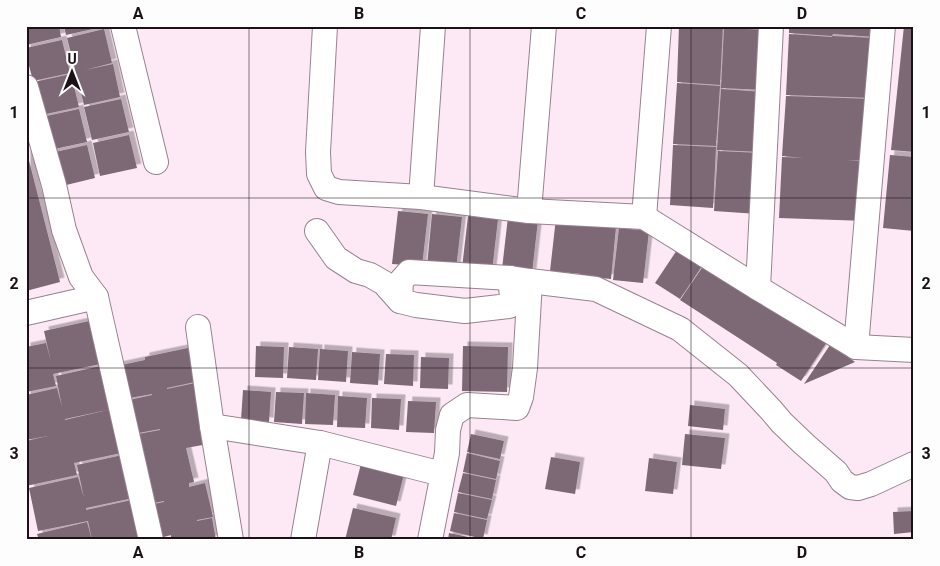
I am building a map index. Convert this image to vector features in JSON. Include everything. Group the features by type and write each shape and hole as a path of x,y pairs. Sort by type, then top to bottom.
{"street":[{"path":"123,26 156,162"},
{"path":"325,26 318,152 319,174 326,188 339,192 421,197 529,212 644,217 856,346 914,350"},
{"path":"421,197 433,26"},
{"path":"529,212 544,26"},
{"path":"644,217 658,26"},
{"path":"758,288 771,26"},
{"path":"856,346 883,26"},
{"path":"26,87 54,186 64,230 81,277 96,297 151,540"},
{"path":"317,231 336,258 384,283 400,301 416,305 466,311 509,306 520,279"},
{"path":"400,301 401,281 409,272 520,279 596,289 680,329 738,375 782,423 836,472 842,481 850,486 858,488 871,484 914,464"},
{"path":"430,540 447,453 448,430 452,415 467,405 517,408 521,397 525,368 520,279"},
{"path":"26,313 96,297"},
{"path":"198,327 231,540"},
{"path":"212,426 320,443 442,474"},
{"path":"303,540 320,443"}],"building":[{"path":"26,26 59,26 61,37 26,45"},
{"path":"64,26 102,26 102,27 66,35"},
{"path":"679,26 723,26 720,85 677,82"},
{"path":"789,26 876,26 875,37 789,33"},
{"path":"904,26 914,26 914,152 891,150"},
{"path":"724,28 768,30 765,90 721,88"},
{"path":"104,29 112,63 85,70 113,64 120,97 84,105 67,38"},
{"path":"789,34 876,38 873,98 786,95"},
{"path":"62,40 70,73 33,81 26,48"},
{"path":"71,74 79,107 41,115 34,82"},
{"path":"677,83 720,86 716,146 673,144"},
{"path":"721,89 765,92 761,152 717,150"},
{"path":"786,96 873,99 869,160 846,160 869,161 866,221 779,218 782,157 804,158 782,156"},
{"path":"121,99 129,132 92,140 84,107"},
{"path":"79,109 87,142 50,150 42,117"},
{"path":"129,135 137,168 100,176 93,143"},
{"path":"87,145 95,178 58,187 51,153"},
{"path":"673,145 716,147 713,208 670,205"},
{"path":"26,149 60,282 26,291"},
{"path":"718,151 761,153 758,214 714,211"},
{"path":"890,155 914,157 914,231 883,228"},
{"path":"398,211 428,214 422,266 392,264"},
{"path":"432,214 462,217 456,269 427,266"},
{"path":"468,216 498,219 492,271 462,268"},
{"path":"508,217 538,220 532,273 502,269"},
{"path":"556,218 616,227 611,279 550,271"},
{"path":"619,228 649,231 643,283 613,280"},
{"path":"681,244 706,260 680,299 655,283"},
{"path":"706,262 827,342 801,381 776,365 777,363 680,300"},
{"path":"94,320 105,363 53,374 56,386 26,392 26,347 46,343 51,362 44,331"},
{"path":"830,345 855,362 804,384"},
{"path":"256,346 284,347 283,378 255,377"},
{"path":"463,346 508,347 507,392 462,391"},
{"path":"289,347 318,349 316,380 287,378"},
{"path":"188,348 195,382 167,389 195,383 208,444 186,448 194,482 189,483 189,487 205,483 213,517 197,521 212,518 216,540 161,540 171,537 171,535 156,539 149,505 164,501 148,504 133,435 160,429 133,434 125,401 152,394 124,399 117,366 145,360 145,357"},
{"path":"320,349 348,351 346,382 318,380"},
{"path":"352,352 380,354 378,385 350,383"},
{"path":"386,354 414,355 413,386 384,384"},
{"path":"421,357 449,358 448,389 420,388"},
{"path":"105,365 126,452 74,463 77,475 26,486 26,441 48,436 26,440 26,395 57,388 62,407 56,376","holes":["112,409 65,420 65,419"]},
{"path":"243,390 271,392 269,422 241,420"},
{"path":"276,392 304,393 302,424 274,422"},
{"path":"306,393 335,395 333,425 305,424"},
{"path":"338,396 367,398 365,428 337,427"},
{"path":"372,398 401,399 399,430 371,428"},
{"path":"408,401 436,402 434,433 406,432"},
{"path":"690,405 725,409 723,430 688,426"},
{"path":"471,434 504,441 500,459 467,452"},
{"path":"685,434 725,438 721,469 682,465"},
{"path":"467,453 500,461 496,479 463,472"},
{"path":"127,454 138,497 86,508 86,510 136,499 146,540 92,540 88,521 38,531 29,488 78,477 84,498 77,465"},
{"path":"551,457 580,462 575,494 545,489"},
{"path":"649,458 677,462 673,494 645,491"},
{"path":"362,460 405,470 396,506 353,495"},
{"path":"463,473 496,480 492,499 458,492"},
{"path":"458,493 492,500 487,519 454,512"},
{"path":"353,508 396,518 391,540 345,540"},
{"path":"914,511 914,532 894,534 893,512"},
{"path":"454,513 487,520 483,539 450,531"},
{"path":"87,522 92,540 39,540 37,534"},
{"path":"449,533 478,539 478,540 448,540"}]}
